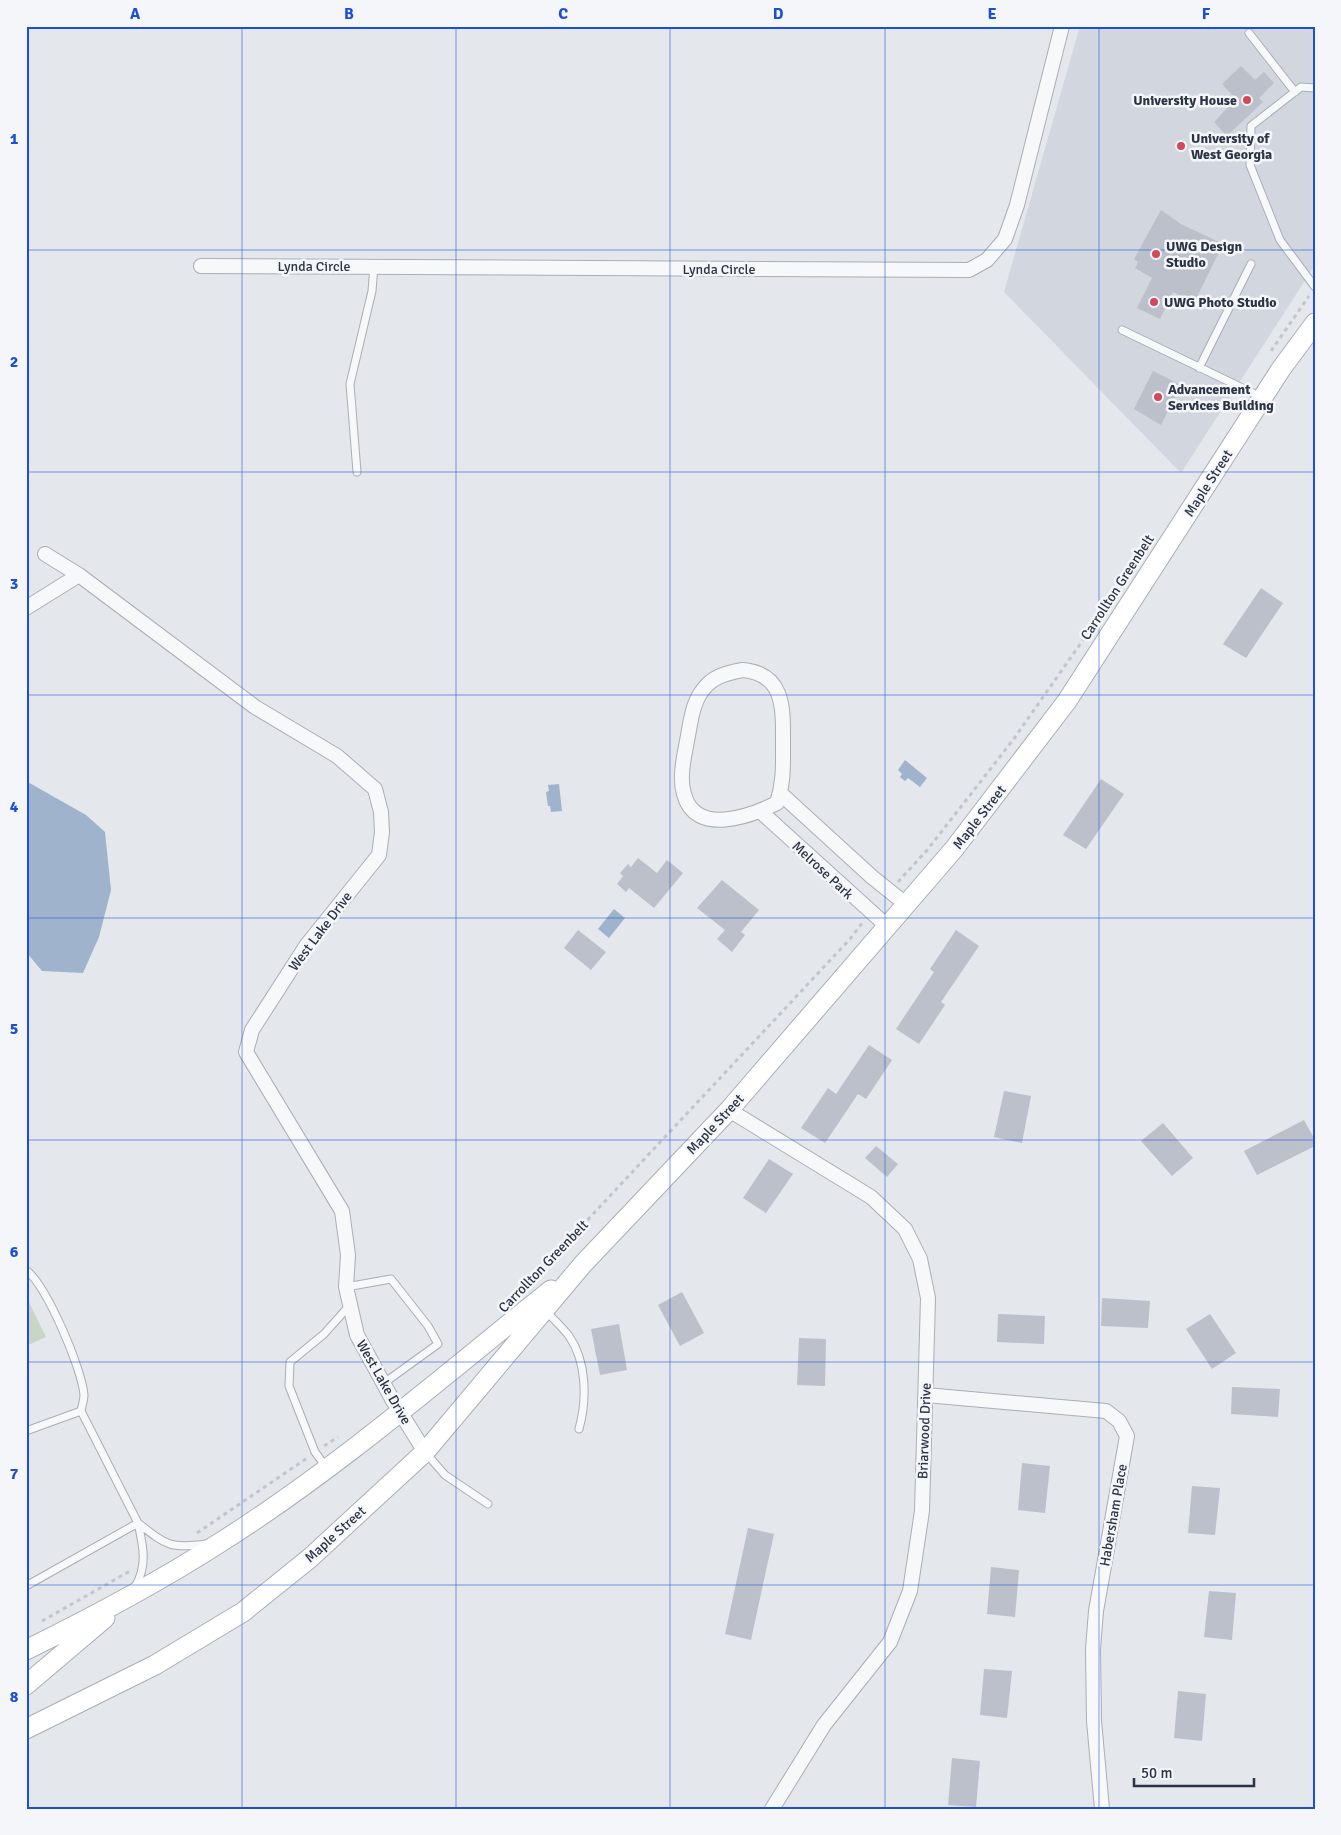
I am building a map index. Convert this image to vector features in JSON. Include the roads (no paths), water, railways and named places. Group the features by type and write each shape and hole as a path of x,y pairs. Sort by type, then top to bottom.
{"main road":[{"name":"Maple Street","path":"26,1729 155,1665 242,1612 310,1558 425,1452 583,1264 729,1110 954,850 1067,701 1263,398 1315,323"},
{"name":"Maple Street","path":"26,1650 123,1600 222,1542 327,1468 400,1412 583,1264"},
{"path":"26,1685 123,1600"}],"street":[{"name":"Lynda Circle","path":"201,266 969,270 988,260 1005,239 1017,205 1062,26"},
{"name":"West Lake Drive","path":"45,554 79,575 255,707 337,756 375,789 381,812 382,832 379,854 306,946 252,1030 246,1052 342,1211 348,1255 346,1287 357,1335 400,1412 425,1452"},
{"path":"26,608 79,575"},
{"path":"733,672 754,672 765,676 779,695 783,719 784,783 780,793 777,804 748,816 724,820 702,817 687,804 683,794 682,780 693,707 707,684 718,677 733,672"},
{"name":"Melrose Park","path":"780,793 872,877 907,905"},
{"name":"Melrose Park","path":"760,811 888,927"},
{"name":"Briarwood Drive","path":"729,1110 871,1197 905,1230 920,1259 928,1298 922,1511 910,1591 890,1642 824,1726 772,1809"},
{"name":"Habersham Place","path":"926,1395 1106,1411 1119,1421 1127,1436 1096,1611 1093,1649 1094,1721 1102,1809"}],"lane":[{"path":"1249,33 1295,92"},
{"path":"1315,88 1301,87 1251,126 1250,165 1280,240 1315,287"},
{"path":"1199,368 1250,264"},
{"path":"358,472 358,451 351,418 350,384 372,292 374,266"},
{"path":"1122,330 1263,398"},
{"path":"26,1270 34,1276 42,1288 76,1364 84,1396 81,1411 138,1523 145,1552 144,1562 140,1578 123,1600"},
{"path":"346,1287 391,1279 428,1326 438,1344 384,1383"},
{"path":"327,1468 315,1452 289,1386 290,1362 324,1334 350,1304"},
{"path":"545,1310 569,1336 579,1355 585,1407 579,1429"},
{"path":"26,1432 81,1411"},
{"path":"425,1452 446,1475 488,1504"},
{"path":"138,1523 164,1544 188,1546 222,1542"},
{"path":"26,1586 138,1523"}],"water":[{"path":"905,760 927,778 920,787 908,778 905,781 900,777 902,774 898,770"},
{"path":"26,781 86,815 105,832 111,890 99,937 83,973 42,971 26,952"},
{"path":"559,784 562,811 551,812 546,792 549,791 548,785"},
{"path":"614,909 625,918 609,938 598,929"}],"place":[{"name":"University House","path":"1247,100"},
{"name":"University of West Georgia","path":"1181,146"},
{"name":"UWG Design Studio","path":"1156,254"},
{"name":"UWG Photo Studio","path":"1154,302"},
{"name":"Advancement Services Building","path":"1158,397"}]}
